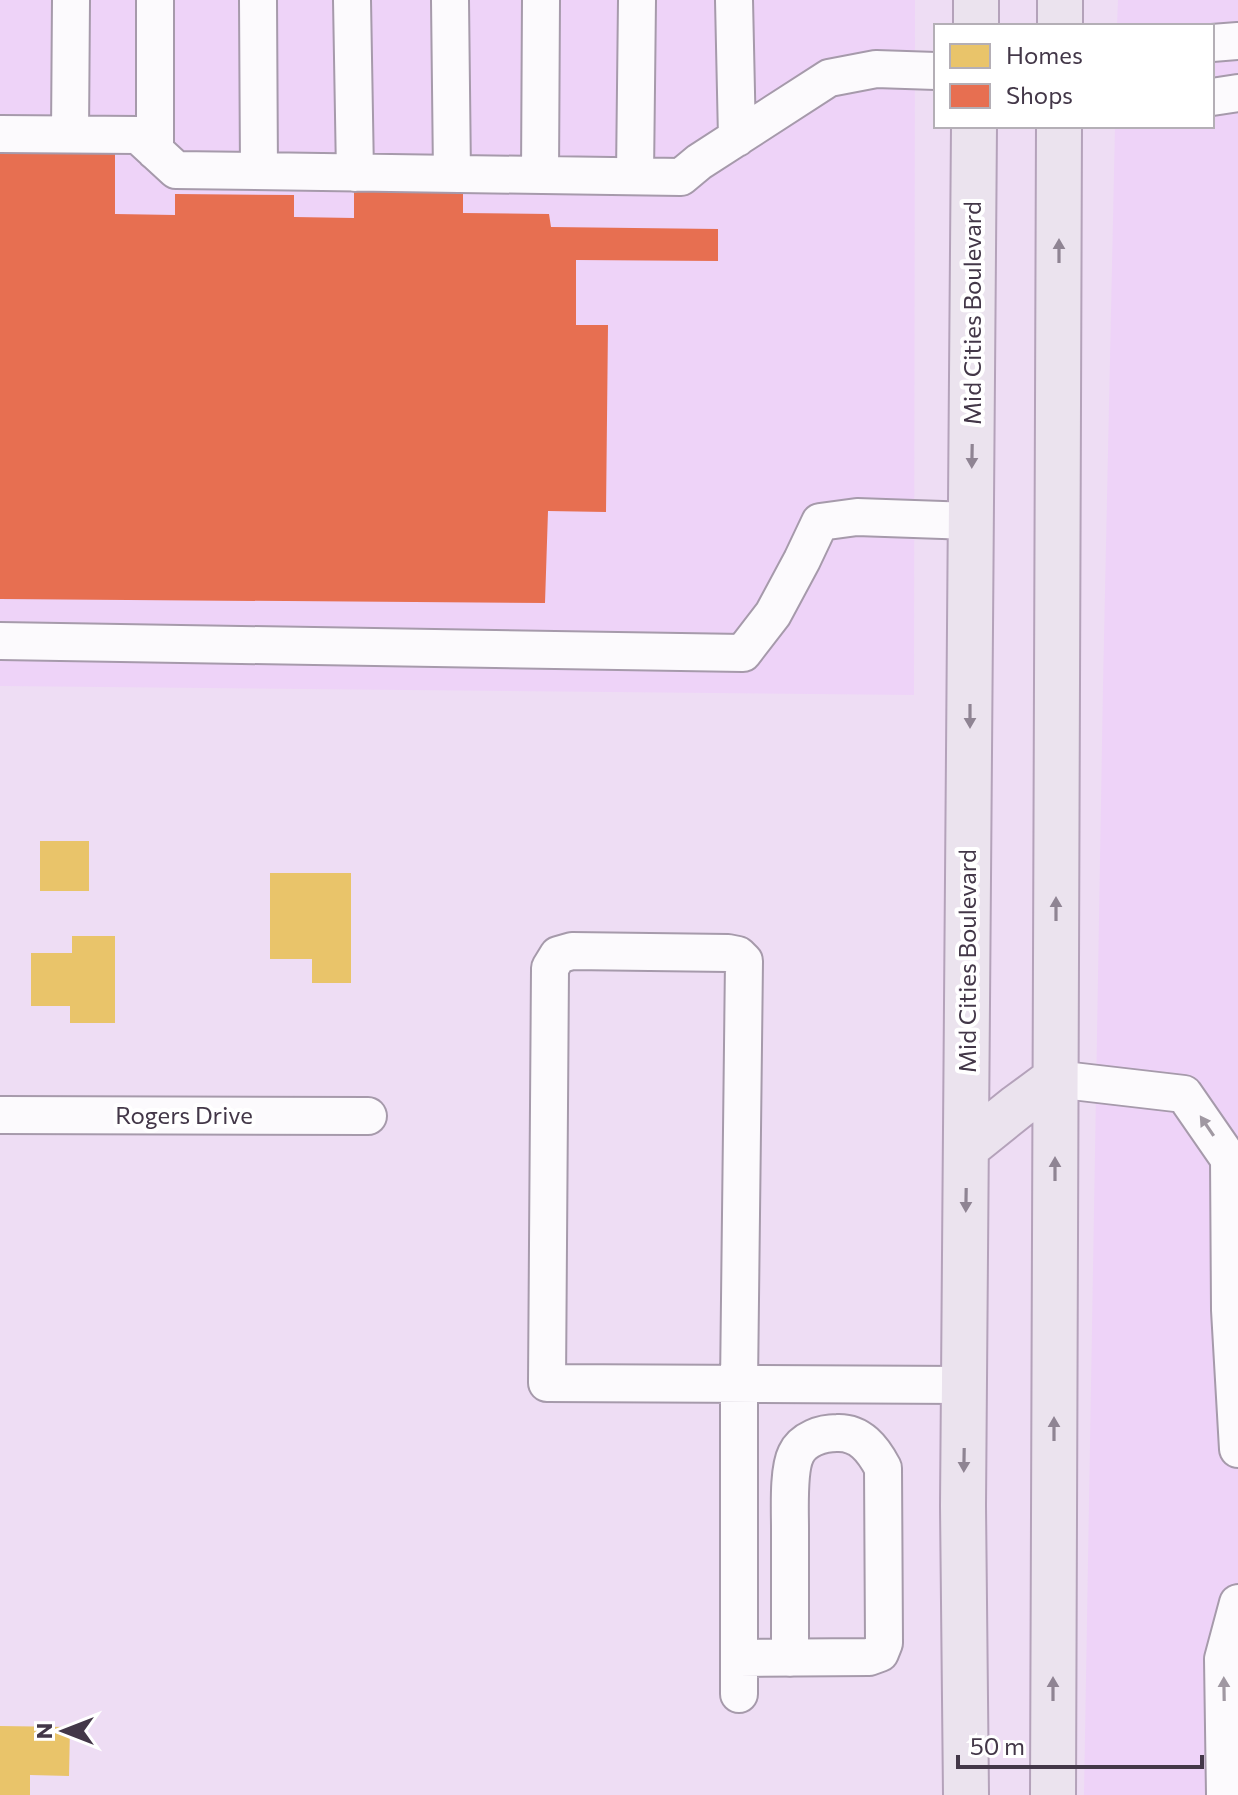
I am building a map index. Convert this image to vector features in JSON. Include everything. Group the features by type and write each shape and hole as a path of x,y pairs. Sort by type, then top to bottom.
{"main road":[{"path":"976,0 976,24"},
{"path":"1060,0 1060,24"},
{"name":"Mid Cities Boulevard","path":"966,1795 963,1506 974,128"},
{"path":"1053,1795 1059,128"},
{"path":"966,1148 1055,1079"}],"lane":[{"path":"70,134 71,0"},
{"path":"155,0 155,151"},
{"path":"258,0 259,171"},
{"path":"352,0 355,173"},
{"path":"450,0 452,174"},
{"path":"540,175 541,0"},
{"path":"635,175 637,0"},
{"path":"734,0 737,138"},
{"path":"1214,43 1238,41"},
{"path":"0,134 138,135 176,170 681,177 699,162 829,78 876,69 934,71"},
{"path":"1214,97 1238,93"},
{"path":"0,641 743,653 773,614 820,522 857,517 971,521"},
{"path":"739,1694 739,1384 744,961 738,955 728,953 572,951 558,955 550,968 547,1383 739,1384 964,1385"},
{"path":"1055,1079 1184,1094 1233,1156 1230,1310 1238,1449"},
{"name":"Rogers Drive","path":"0,1115 368,1116"},
{"path":"739,1658 790,1658 869,1657 880,1653 884,1643 883,1468 874,1451 846,1433 823,1433 802,1445 794,1456 790,1488 790,1658"},
{"path":"1225,1795 1223,1659 1238,1603"}],"shaded area":[{"path":"0,0 915,0 914,695 0,686"},
{"path":"1118,0 1238,0 1238,1795 1084,1795 1115,128 1214,128 1214,24 1117,24"}],"building: Homes":[{"path":"40,841 89,841 89,891 40,891"},
{"path":"270,873 351,873 351,983 312,983 312,959 270,959"},
{"path":"72,936 115,936 115,1023 70,1023 70,1006 31,1006 31,953 72,953"},
{"path":"0,1726 70,1727 69,1776 30,1775 30,1795 0,1795"}],"building: Shops":[{"path":"0,147 115,148 115,214 175,215 175,194 294,195 294,217 354,218 354,190 463,191 463,213 549,214 551,227 718,229 718,261 576,260 576,325 608,325 606,512 548,511 545,603 0,599"}]}
